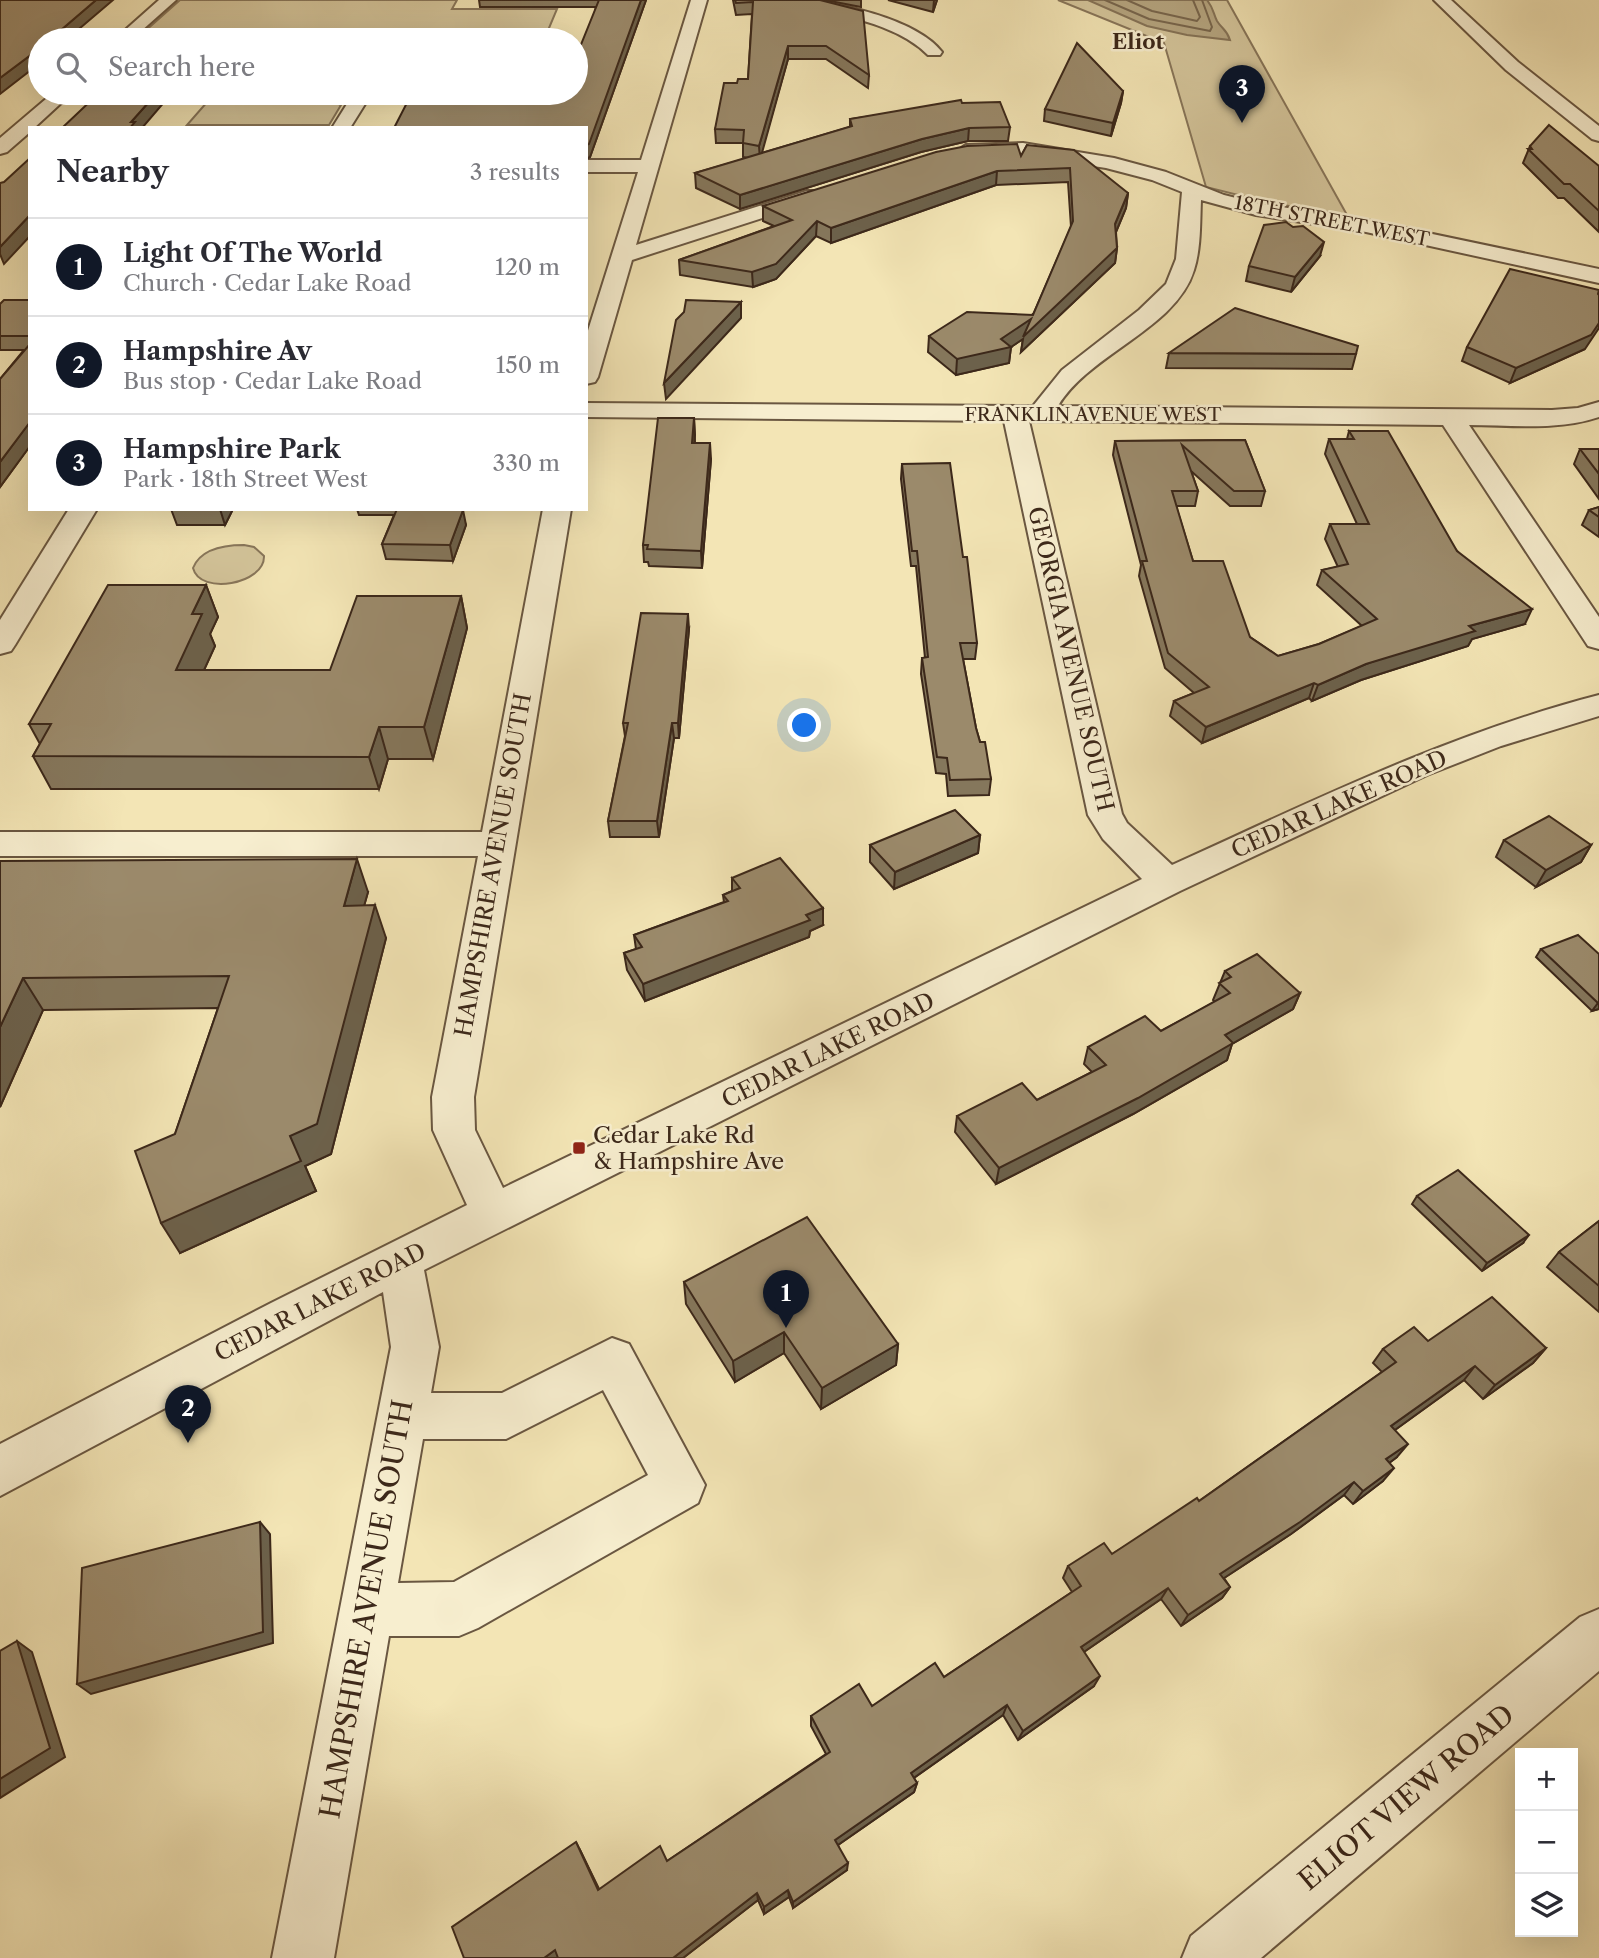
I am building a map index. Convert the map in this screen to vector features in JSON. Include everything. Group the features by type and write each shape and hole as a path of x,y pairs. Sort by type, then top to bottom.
{"street":[{"path":"136,28 168,0"},
{"path":"588,370 699,0"},
{"path":"800,0 895,28 928,43 934,52"},
{"path":"1442,0 1512,66 1599,135"},
{"path":"33,126 52,105"},
{"path":"342,126 355,105"},
{"path":"3,159 28,132"},
{"name":"18TH STREET WEST","path":"950,153 993,148 1054,153 1135,168 1217,199 1256,209 1366,226 1599,276"},
{"path":"588,166 649,166"},
{"path":"623,256 836,188"},
{"path":"1028,413 1051,395 1067,377 1152,312 1181,278 1186,258 1192,188"},
{"name":"FRANKLIN AVENUE WEST","path":"588,410 1552,418 1599,410"},
{"name":"GEORGIA AVENUE SOUTH","path":"1028,413 1104,816 1115,831 1167,882"},
{"path":"1451,417 1599,640"},
{"path":"0,645 82,511"},
{"name":"HAMPSHIRE AVENUE SOUTH","path":"492,1214 454,1130 453,1097 557,511"},
{"name":"CEDAR LAKE ROAD","path":"0,1471 492,1214 1167,882 1415,767 1489,739 1599,705"},
{"path":"0,844 497,844"},
{"name":"HAMPSHIRE AVENUE SOUTH","path":"303,1958 415,1346 401,1260"},
{"path":"366,1610 458,1609 680,1485 612,1360 506,1416 402,1416"},
{"name":"ELIOT VIEW ROAD","path":"1213,1958 1599,1636"}],"shaded area":[{"path":"180,0 457,0 452,9 557,9 549,28 148,28"},
{"path":"1058,0 1227,0 1347,215 1270,203 1206,187 1164,43"},
{"path":"204,105 341,105 329,125 187,125"},
{"path":"244,545 254,547 264,556 262,566 254,574 232,583 219,584 198,577 193,568 202,556 214,549"}],"water":[{"path":"1088,0 1207,0 1230,40 1187,35 1147,26"}],"building":[{"path":"0,0 96,0 63,28 28,28 28,57 0,78"},
{"path":"599,0 641,0 589,144 588,126 395,126 406,105 588,105 588,28"},
{"path":"735,0 820,0 863,11 869,75 826,46 788,46 759,146 743,143 744,130 715,129 724,83 737,83 738,79 748,79 753,2 736,3"},
{"path":"1077,43 1123,91 1113,123 1045,109"},
{"path":"961,100 962,103 1000,102 1010,127 969,128 922,139 740,195 695,173 852,126 850,119"},
{"path":"86,105 146,105 131,122 135,122 132,126 64,126"},
{"path":"1549,125 1599,166 1599,211 1570,184 1564,184 1528,149 1532,149 1530,146"},
{"path":"1017,144 1021,156 1027,145 1074,150 1128,193 1115,224 1117,248 1023,337 1031,319 1001,339 1011,347 957,359 929,336 967,312 1033,315 1073,221 1070,168 997,171 831,228 817,221 776,264 752,272 679,260 792,220 763,206 936,152 967,146"},
{"path":"28,160 28,217 0,247 0,183"},
{"path":"1286,222 1293,227 1303,226 1324,242 1295,277 1249,266 1264,225"},
{"path":"1510,269 1599,290 1599,323 1591,335 1516,368 1467,347"},
{"path":"4,300 28,300 28,336 0,336 0,304"},
{"path":"686,300 741,302 664,383 676,320 684,312"},
{"path":"1235,308 1358,346 1356,354 1169,353"},
{"path":"28,346 28,425 0,462 0,379"},
{"path":"658,418 694,418 692,443 710,443 701,551 647,549 648,545 643,545"},
{"path":"1349,431 1388,431 1457,551 1532,609 1469,626 1475,631 1366,664 1206,727 1174,701 1209,687 1168,653 1142,561 1147,561 1115,441 1245,440 1265,491 1234,491 1182,445 1198,491 1172,491 1193,561 1223,561 1250,637 1278,656 1319,644 1377,619 1322,570 1348,564 1330,524 1369,524 1329,439 1354,439"},
{"path":"1580,449 1599,449 1599,474"},
{"path":"950,463 963,557 967,557 977,643 960,643 976,728 980,742 985,742 991,779 950,780 947,758 937,757 922,658 928,657 917,551 912,551 902,464"},
{"path":"1599,507 1599,517 1589,510"},
{"path":"396,511 463,511 450,545 382,544"},
{"path":"108,585 206,585 192,614 202,614 176,670 330,670 357,596 461,596 424,727 379,727 369,757 33,756 51,724 29,724"},
{"path":"641,613 688,614 678,723 672,723 657,821 608,821 628,723 623,723"},
{"path":"955,810 980,835 895,872 870,845"},
{"path":"1549,816 1591,845 1546,870 1504,840"},
{"path":"780,858 823,908 806,915 810,920 643,984 624,953 642,947 634,935 728,901 723,895 740,888 732,878"},
{"path":"357,859 344,906 375,905 317,1124 290,1136 301,1161 161,1223 135,1151 175,1134 229,976 23,978 0,1027 0,861"},
{"path":"1578,935 1599,954 1598,1003 1541,949"},
{"path":"1257,954 1300,993 1225,1035 1233,1043 1138,1098 999,1168 957,1116 1022,1083 1037,1100 1106,1065 1088,1047 1145,1016 1161,1031 1230,993 1219,983 1231,977 1225,971"},
{"path":"1458,1170 1529,1235 1487,1263 1417,1196"},
{"path":"807,1217 898,1344 822,1388 784,1332 733,1361 684,1282"},
{"path":"1599,1221 1599,1286 1559,1252"},
{"path":"1492,1297 1546,1348 1495,1385 1475,1366 1391,1426 1408,1444 1386,1459 1394,1468 1363,1491 1354,1482 1300,1522 1220,1574 1230,1587 1188,1615 1168,1588 1081,1647 1100,1676 1023,1731 1007,1705 911,1773 917,1783 835,1840 848,1863 793,1902 788,1890 764,1907 757,1893 673,1958 558,1958 555,1950 544,1958 464,1958 452,1927 576,1842 598,1890 660,1846 667,1861 830,1752 811,1716 859,1684 872,1706 935,1663 944,1677 1081,1586 1068,1566 1104,1543 1112,1554 1197,1498 1199,1501 1396,1362 1383,1349 1414,1327 1428,1341"},
{"path":"260,1522 263,1632 77,1684 82,1568"},
{"path":"17,1641 50,1748 0,1779 0,1651"}],"place":[{"name":"Hampshire Park","path":"1242,123"},
{"name":"Cedar Lake Rd & Hampshire Ave","path":"579,1148"},
{"name":"Light Of The World","path":"786,1328"},
{"name":"Hampshire Av","path":"188,1443"}],"district":[{"name":"Eliot","path":"1138,41"}]}
